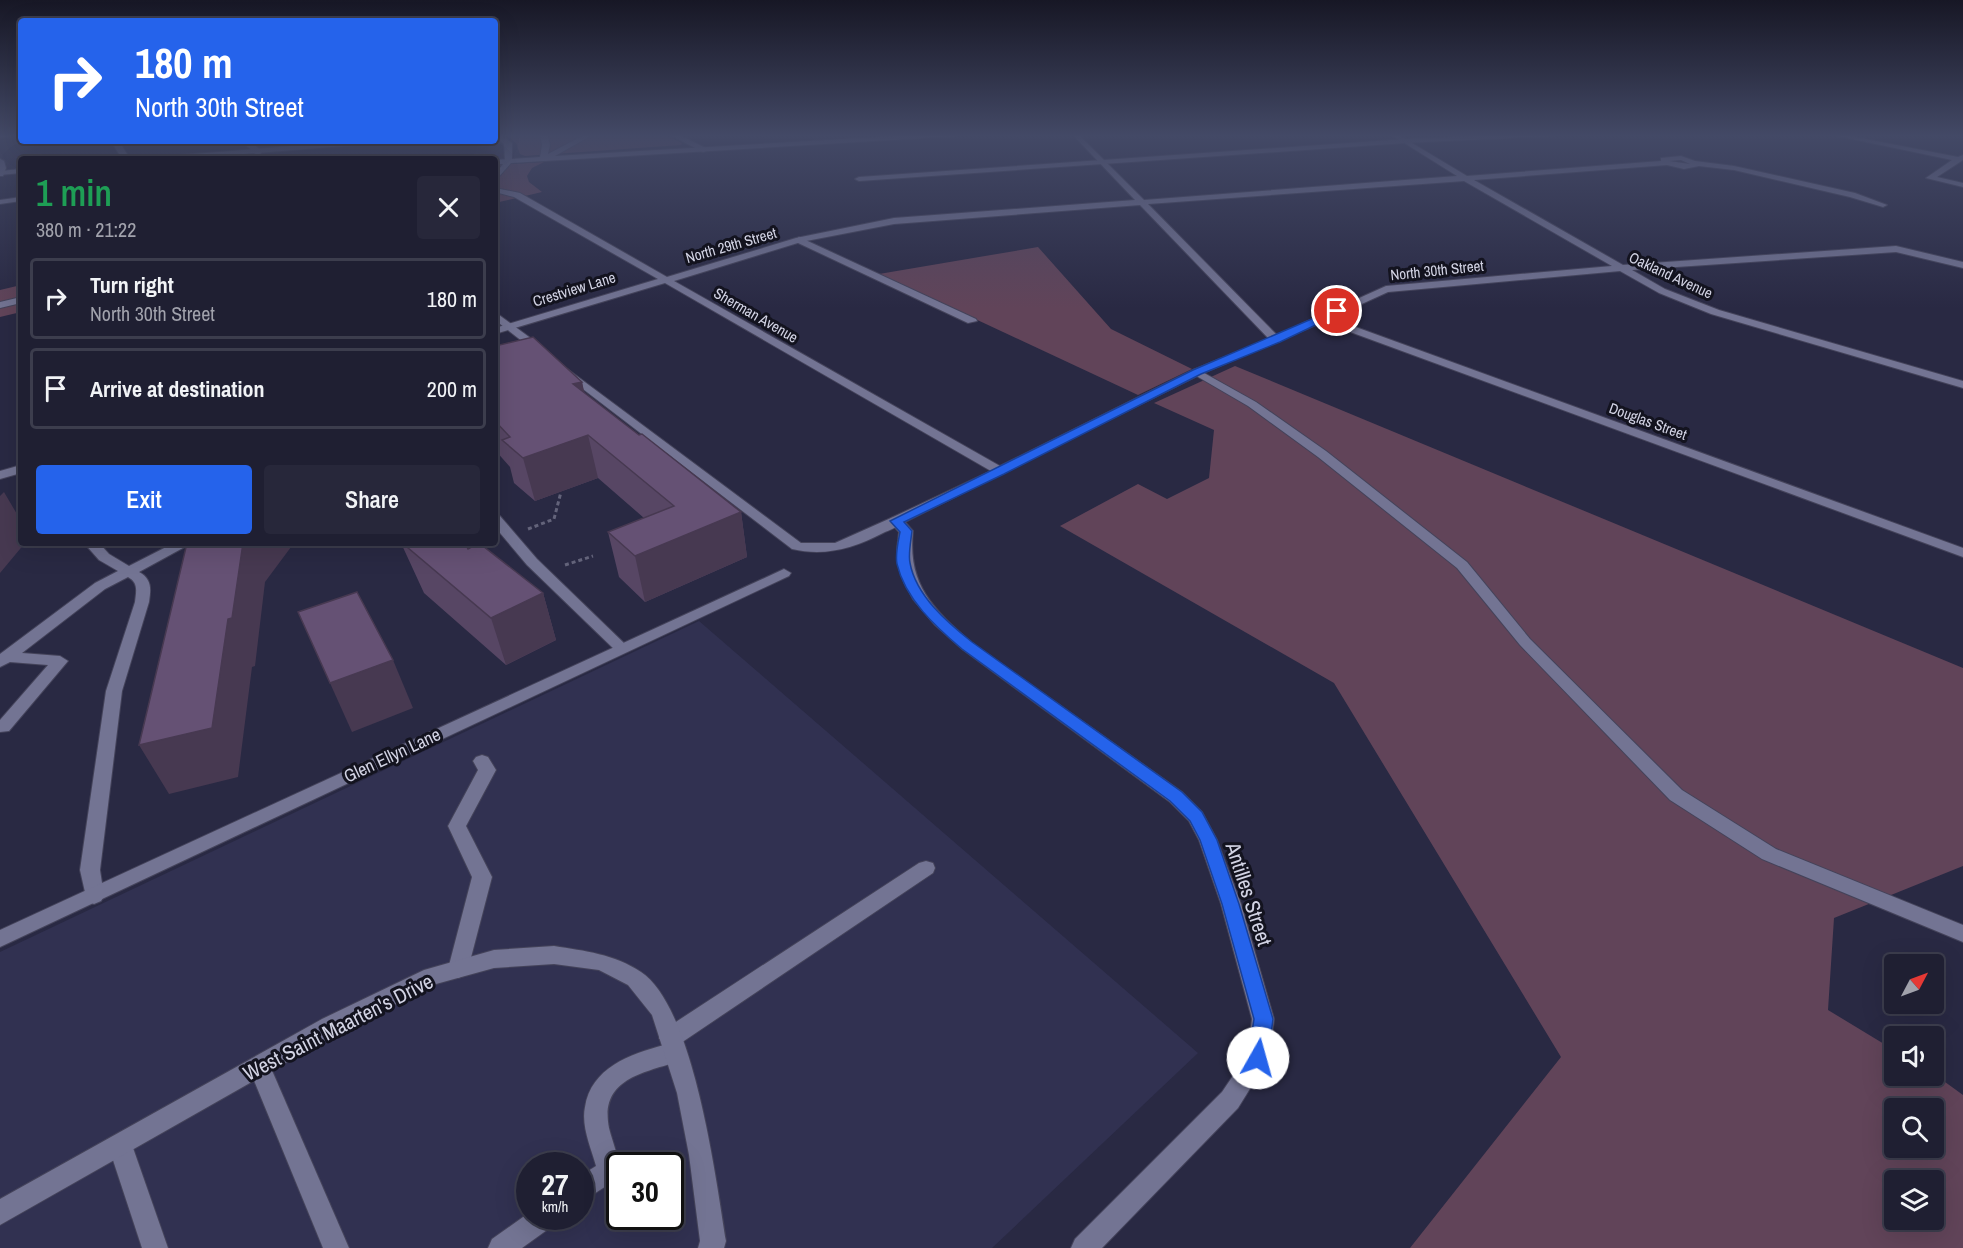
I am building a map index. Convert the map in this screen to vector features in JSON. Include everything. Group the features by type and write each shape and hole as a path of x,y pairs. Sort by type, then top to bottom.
{"street":[{"name":"Sherman Avenue","path":"505,192 517,195 1000,471"},
{"path":"1133,192 1276,340"},
{"name":"North 29th Street","path":"662,279 799,240 894,221 1264,192"},
{"name":"Oakland Avenue","path":"1489,192 1662,291 1715,312 1963,385"},
{"name":"North 29th Street","path":"1840,192 1883,205"},
{"path":"0,202 18,200"},
{"path":"799,240 972,321"},
{"name":"North 30th Street","path":"498,317 797,546 812,550 829,550 857,541 1197,372 1276,340 1386,289 1619,268 1896,249 1960,264"},
{"name":"Crestview Lane","path":"498,330 662,279"},
{"path":"0,305 18,301"},
{"name":"Douglas Street","path":"1322,318 1963,553"},
{"path":"1197,372 1252,404 1313,447 1462,565 1525,642 1676,795 1769,854 1963,934"},
{"path":"0,475 18,470"},
{"name":"Antilles Street","path":"896,521 906,531 903,562 911,585 942,625 1176,796 1196,817 1208,840 1227,894 1263,1019 1258,1058 1230,1100 1084,1248"},
{"path":"498,522 544,574 621,648"},
{"path":"94,546 104,557 140,579 144,588 142,602 114,692 90,870 94,896"},
{"path":"3,660 100,586 180,546"},
{"name":"Glen Ellyn Lane","path":"0,939 784,573"},
{"path":"3,660 60,661 3,727"},
{"path":"458,969 482,877 457,826 487,770 482,761"},
{"path":"594,1181 609,1171 600,1138 596,1107 606,1084 630,1065 672,1046 926,868"},
{"name":"West Saint Maarten's Drive","path":"0,1213 365,1007 431,976 494,959 554,955 602,962 635,979 661,1011 688,1093 701,1155 713,1241 711,1248"},
{"path":"259,1066 336,1248"},
{"path":"120,1145 155,1248"},
{"path":"501,1248 526,1230"}],"path":[{"path":"498,457 506,454"},
{"path":"510,536 554,519 561,492"},
{"path":"544,574 593,556"}],"shaded area":[{"path":"498,192 541,192 498,202"},
{"path":"1038,247 1111,329 1192,369 1138,395 879,274"},
{"path":"18,286 18,313 0,317 0,290"},
{"path":"1235,366 1963,668 1963,866 1834,918 1828,1010 1884,1044 1884,1086 1944,1086 1944,1081 1963,1095 1963,1248 1410,1248 1561,1057 1334,683 1060,526 1138,484 1167,499 1209,478 1214,430 1154,403"},
{"path":"699,621 1198,1053 992,1248 0,1248 0,952"}],"building":[{"path":"533,337 582,382 573,384 639,435 642,434 741,512 635,556 608,532 674,506 588,435 523,458 502,440 510,437 498,424 498,345"},
{"path":"186,546 243,546 232,618 228,619 212,728 139,745"},
{"path":"466,546 468,549 474,546 483,546 543,593 491,618 407,547"},
{"path":"357,592 393,660 330,683 298,612"}],"route":[{"path":"1258,1058 1263,1019 1230,904 1208,840 1196,817 1176,796 942,625 911,585 903,562 903,541 906,531 896,521 1197,372 1276,340 1337,311"}]}
